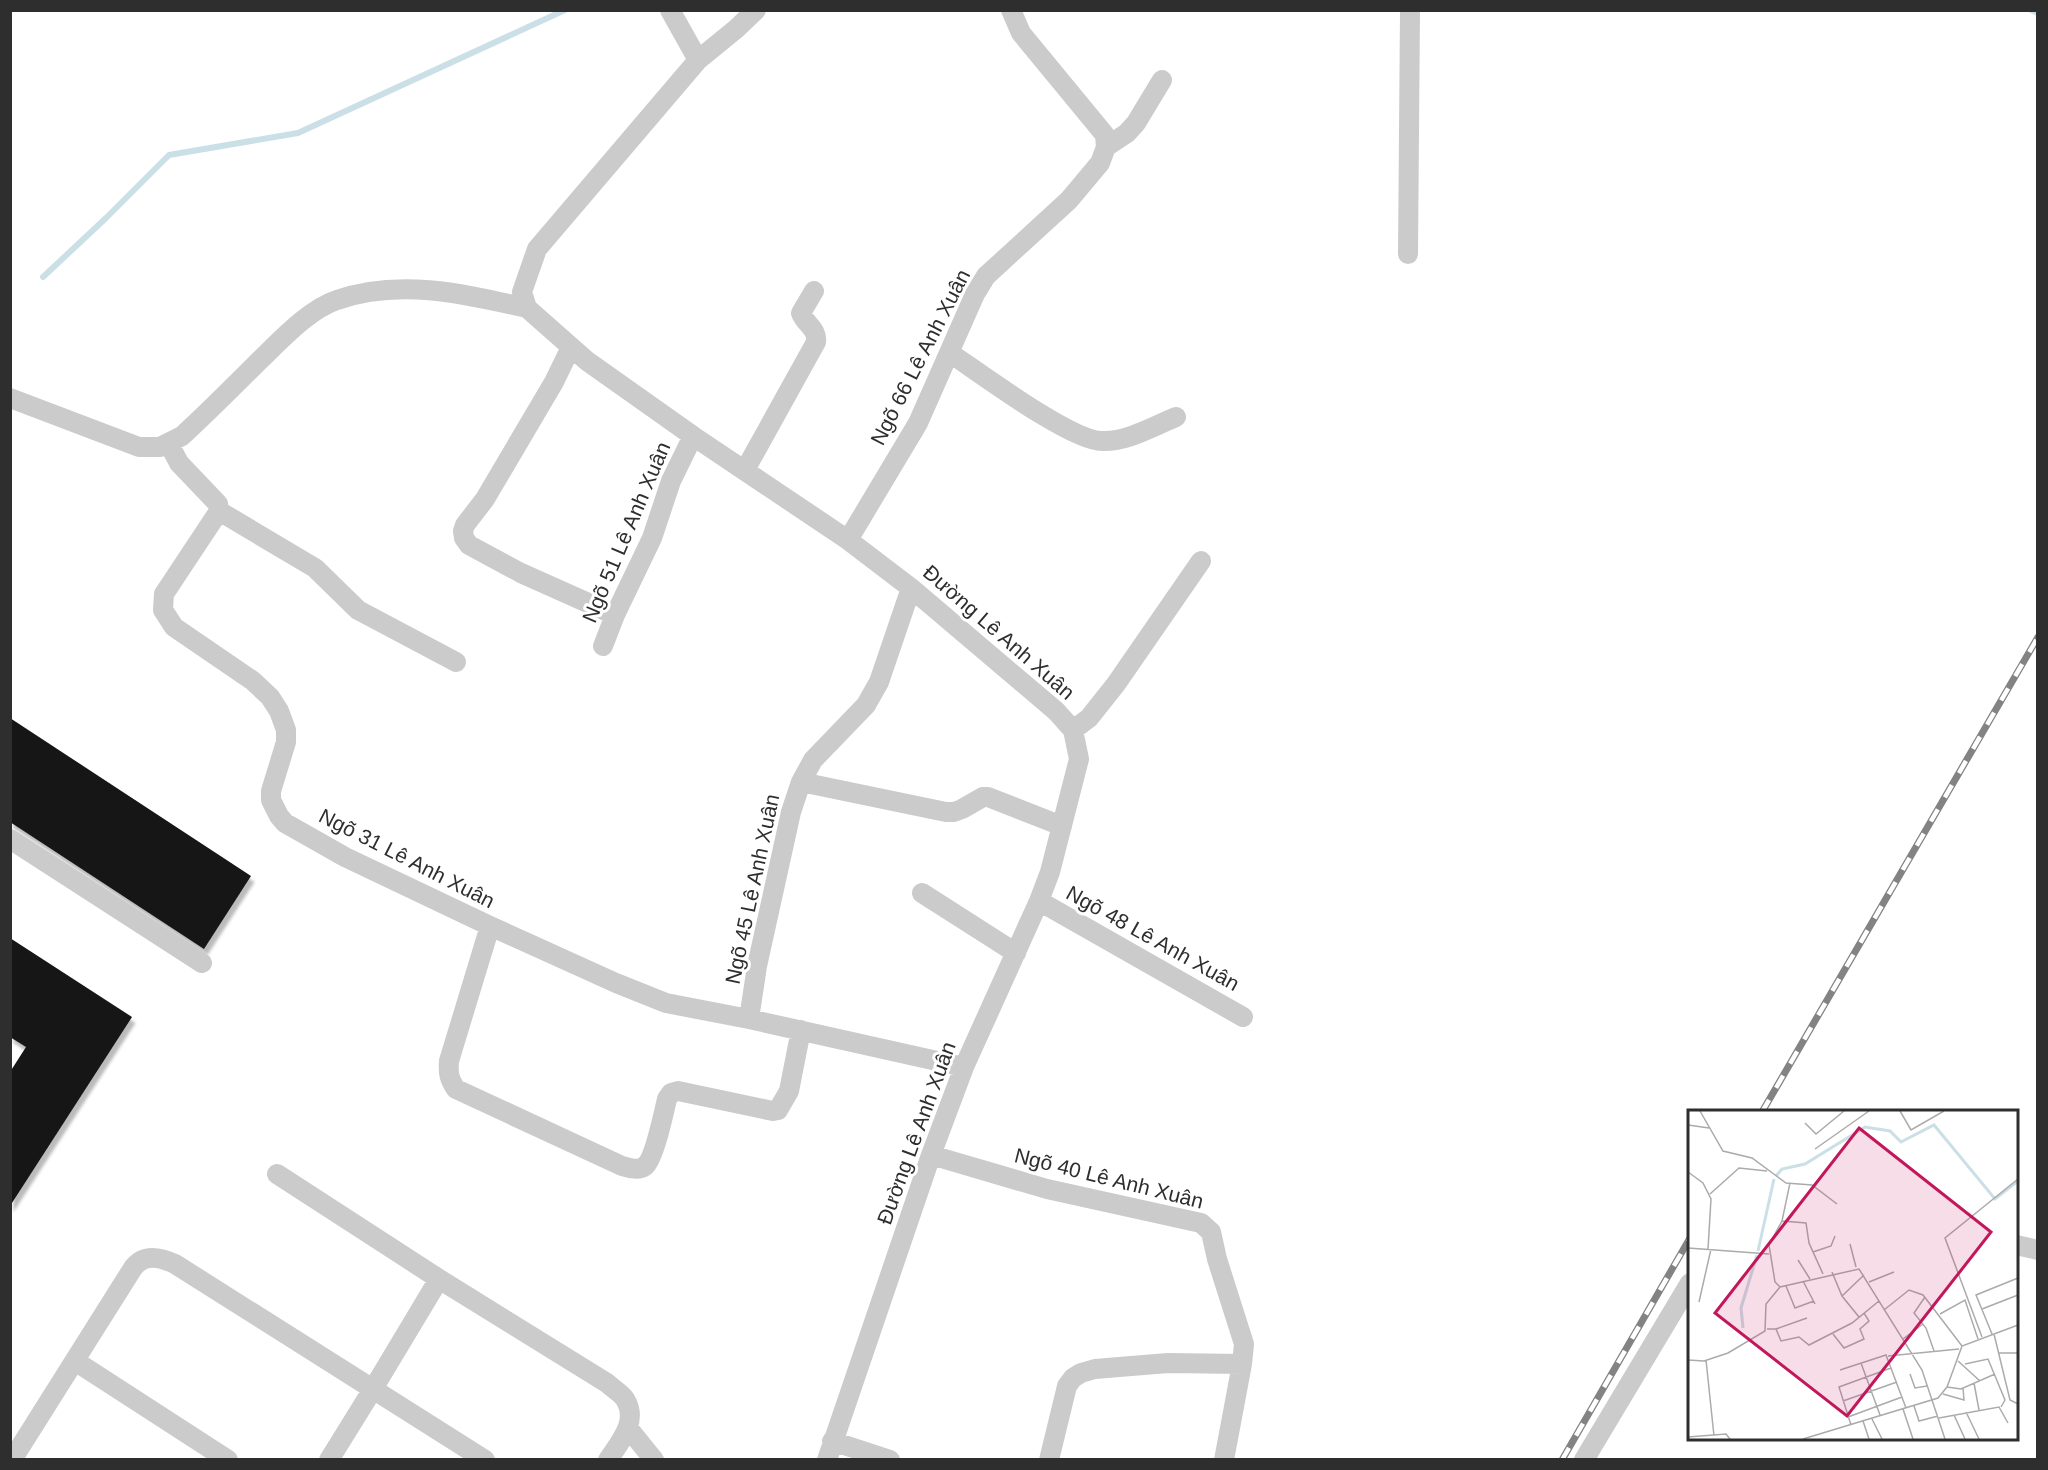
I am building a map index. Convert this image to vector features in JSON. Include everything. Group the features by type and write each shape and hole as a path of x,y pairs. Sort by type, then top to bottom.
{"street":[{"path":"670,10 698,60"},
{"path":"10,398 139,447 151,448 169,444 182,436 290,331 335,300 370,291 422,289 448,291 527,308 522,292 537,249 698,60 756,10"},
{"path":"1011,10 1021,33 1105,135 1106,147 1127,134 1162,80"},
{"path":"1408,254 1410,10"},
{"name":"Ngõ 66 Lê Anh Xuân","path":"848,540 918,423 950,353 962,318 986,276 1069,200 1100,163 1106,147"},
{"path":"745,470 816,342 816,333 801,314 814,291"},
{"name":"Đường Lê Anh Xuân","path":"527,308 587,361 693,436 848,540 911,588 1047,703 1073,730 1079,759 1050,872 964,1067 931,1155 830,1450"},
{"path":"571,347 554,382 485,499 465,525 464,538 470,545 521,573 615,615"},
{"path":"950,353 1053,421 1074,434 1088,439 1102,442 1128,436 1176,417"},
{"name":"Ngõ 51 Lê Anh Xuân","path":"603,646 615,615 652,538 671,481 693,436"},
{"path":"169,444 179,463 218,504 219,511 315,568 357,610 456,662"},
{"name":"Ngõ 31 Lê Anh Xuân","path":"219,511 164,594 163,610 174,627 253,681 270,697 279,711 286,730 286,742 271,791 271,800 285,823 345,857 490,926 666,1003 801,1030 964,1067"},
{"path":"1073,730 1089,718 1116,684 1201,561"},
{"name":"Ngõ 45 Lê Anh Xuân","path":"749,1019 757,966 791,812 801,782 813,760 866,705 879,682 911,588"},
{"path":"801,782 946,812 954,812 983,797 988,797 1062,826"},
{"path":"10,839 202,963"},
{"path":"922,893 1016,953"},
{"name":"Ngõ 48 Lê Anh Xuân","path":"1039,901 1243,1017"},
{"path":"490,926 449,1061 450,1081 456,1089 622,1166 632,1169 646,1166 667,1099 671,1093 678,1090 773,1111 778,1110 789,1091 801,1030"},
{"name":"Ngõ 40 Lê Anh Xuân","path":"931,1155 1047,1189 1201,1223 1211,1232 1217,1259 1244,1344 1224,1460"},
{"path":"277,1174 439,1279 607,1383 624,1398 629,1411 628,1429 608,1460"},
{"path":"2018,1245 2037,1250"},
{"path":"12,1460 133,1268 139,1260 151,1257 175,1264 485,1460"},
{"path":"329,1460 439,1279"},
{"path":"1584,1460 1688,1285"},
{"path":"75,1361 228,1460"},
{"path":"1049,1460 1067,1386 1081,1373 1168,1363 1242,1364"},
{"path":"628,1429 654,1460"},
{"path":"830,1450 890,1460"}],"building":[{"path":"10,718 251,876 204,949 10,822"},
{"path":"10,938 132,1017 10,1206 10,1072 26,1047 10,1037"}],"waterway":[{"path":"43,277 169,155 298,133 565,10"},
{"path":"2031,10 2038,13"}],"railway":[{"path":"1763,1110 2038,637"},
{"path":"1562,1460 1688,1241"}]}
